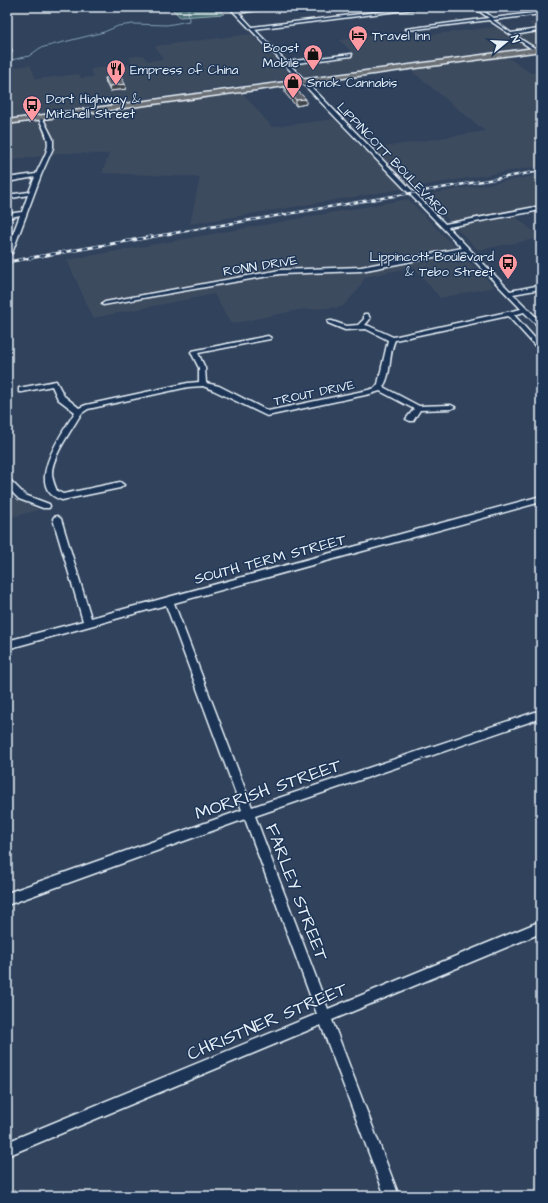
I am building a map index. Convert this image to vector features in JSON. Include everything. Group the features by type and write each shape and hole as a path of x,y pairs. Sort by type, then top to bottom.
{"main road":[{"path":"7,122 538,50"}],"street":[{"name":"LIPPINCOTT BOULEVARD","path":"231,7 541,326"},
{"path":"235,12 274,7"},
{"path":"377,7 384,12"},
{"path":"251,28 428,7"},
{"path":"475,7 491,17 491,21 538,50 541,54"},
{"path":"408,29 541,13"},
{"path":"511,34 538,30"},
{"path":"285,63 351,55"},
{"path":"8,254 25,213 38,175 51,148 50,139 40,117"},
{"path":"7,180 38,175"},
{"path":"7,197 31,193"},
{"path":"443,226 541,208"},
{"path":"7,216 25,213"},
{"path":"7,236 16,235"},
{"name":"RONN DRIVE","path":"105,304 280,272 361,269 466,249"},
{"path":"509,293 541,287"},
{"path":"330,322 346,328 364,326 392,338 526,310"},
{"path":"509,313 541,348"},
{"path":"364,326 367,319 366,315"},
{"path":"203,384 202,368 194,352 268,338"},
{"path":"392,338 388,345 383,382 380,388 418,408 451,407"},
{"path":"22,390 54,383 61,397 79,410 56,453 48,472 54,493 62,496 120,485"},
{"name":"TROUT DRIVE","path":"79,410 86,407 188,385 203,384 216,388 267,414 370,392 380,388"},
{"path":"410,419 418,408"},
{"path":"7,482 22,497 46,506"},
{"name":"SOUTH TERM STREET","path":"7,645 541,499"},
{"path":"57,519 88,623"},
{"name":"FARLEY STREET","path":"170,601 392,1196"},
{"name":"MORRISH STREET","path":"7,899 248,813 541,714"},
{"name":"CHRISTNER STREET","path":"7,1149 541,927"}],"shaded area":[{"path":"541,22 541,45 305,77 290,61 354,54 339,40 387,34 393,39 495,27 505,33 536,30 528,23"},
{"path":"251,34 294,78 7,118 7,90 11,90 7,78 7,68 30,65 36,79 79,74 81,78 94,77 90,69 132,64 129,57 143,55 147,61 163,59 155,46"},
{"path":"506,56 531,73 541,72 541,166 190,224 200,177 102,173 109,154 61,153 7,161 7,125 242,92 272,127 334,119 364,150 485,131 409,69"},
{"path":"541,175 541,205 509,211 541,238 478,250 424,195"},
{"path":"408,199 494,287 440,298 414,267 365,277 358,290 342,307 298,310 231,324 214,294 93,318 67,260"},
{"path":"7,495 39,510 7,518"}],"green space":[{"path":"170,7 217,7 224,14 180,17"}],"building":[{"path":"121,77 125,84 109,86 105,78"},
{"path":"288,82 306,99 296,100 285,87 288,87 285,84"}],"waterway":[{"path":"7,61 29,56 40,48 104,32 118,26 133,24 167,25 189,21 188,7"}],"railway":[{"path":"145,238 541,171"},
{"path":"7,262 151,237"}],"place":[{"name":"Travel Inn","path":"358,52"},
{"name":"Boost Mobile","path":"313,71"},
{"name":"Empress of China","path":"116,86"},
{"name":"Smok Cannabis","path":"293,99"},
{"name":"Dort Highway & Mitchell Street","path":"32,122"},
{"name":"Lippincott Boulevard & Tebo Street","path":"508,280"}]}
